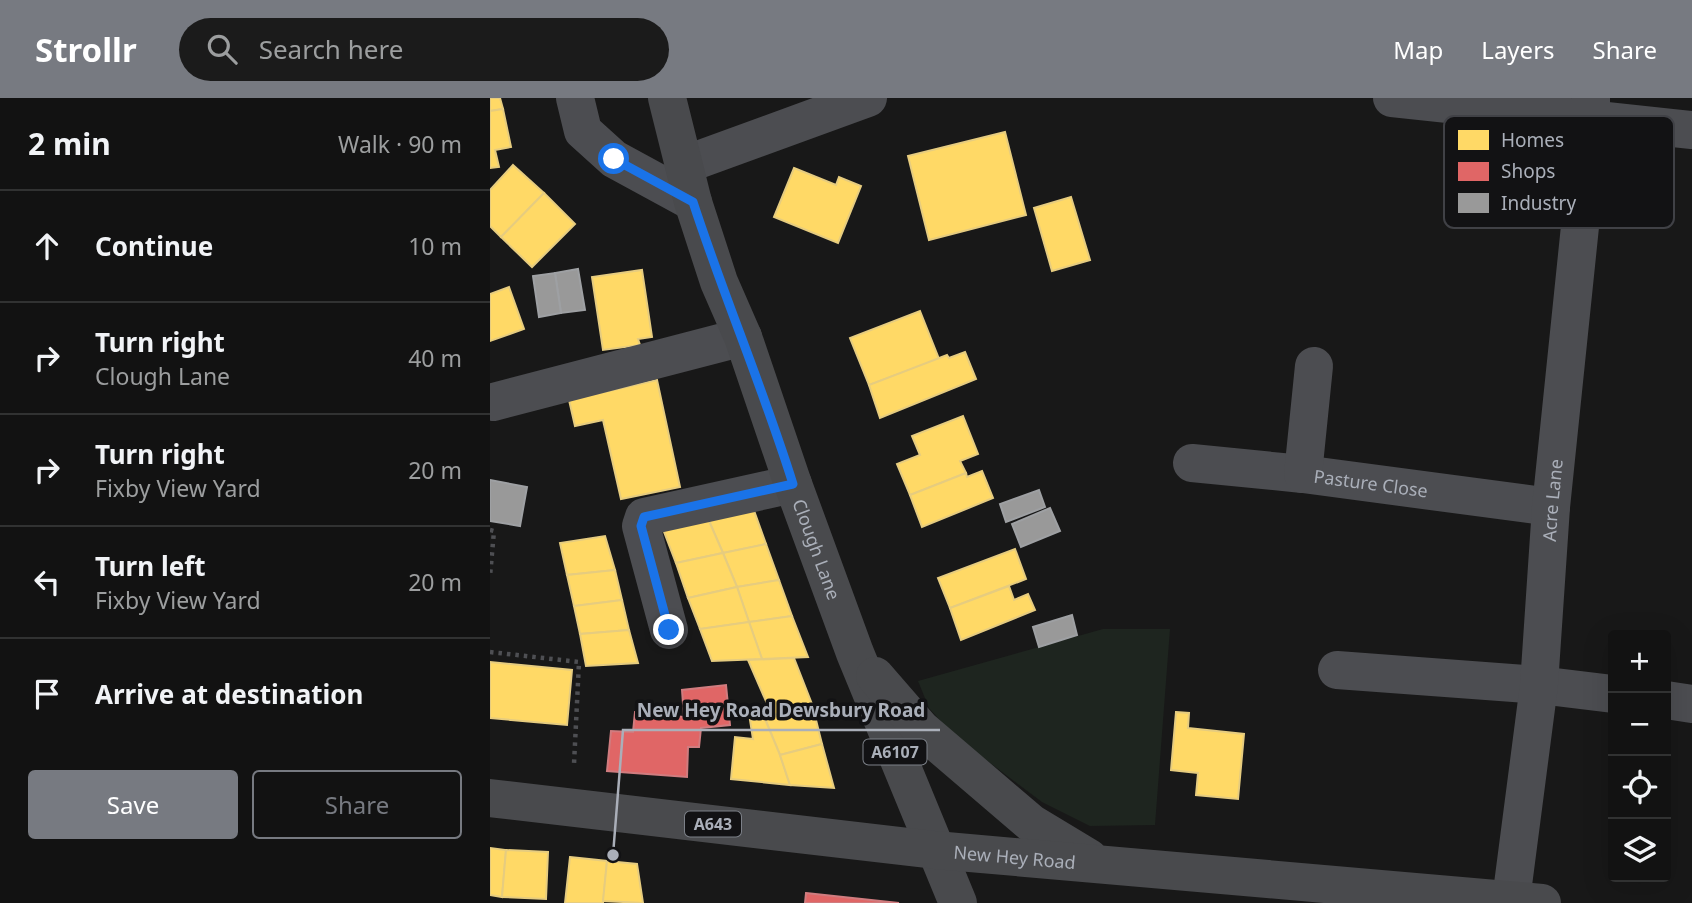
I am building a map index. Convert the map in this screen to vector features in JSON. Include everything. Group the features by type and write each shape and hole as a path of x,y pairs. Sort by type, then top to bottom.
{"main road":[{"name":"Clough Lane","path":"667,98 693,202 719,282 743,337 855,653 958,903"},
{"path":"855,653 921,729 1031,823 1097,862"},
{"name":"New Hey Road","path":"490,797 935,850 1097,862 1527,902"}],"street":[{"path":"575,98 583,131 614,159 693,202"},
{"path":"684,165 868,98"},
{"path":"1392,98 1591,109 1625,116"},
{"path":"1674,126 1692,130"},
{"name":"Acre Lane","path":"1527,902 1551,507 1579,228"},
{"path":"493,402 743,337"},
{"path":"1303,474 1314,366"},
{"name":"Pasture Close","path":"1192,463 1303,474 1551,507"},
{"path":"669,630 641,526 644,517 793,484"},
{"path":"1337,670 1539,685 1608,693"},
{"path":"1671,701 1692,704"}],"path":[{"path":"490,530 494,531 490,576"},
{"path":"490,652 579,662 572,807"}],"shaded area":[{"path":"1103,629 1170,629 1155,825 1090,826 1042,802 953,735 929,708 918,681"}],"building: Homes":[{"path":"490,98 500,98 503,109 490,111"},
{"path":"503,109 511,147 495,150 499,167 490,168 490,111"},
{"path":"1005,132 1026,215 929,240 908,156"},
{"path":"513,165 544,193 501,237 490,226 490,190"},
{"path":"794,168 836,185 839,177 861,186 838,243 774,217"},
{"path":"544,193 575,224 532,267 501,237"},
{"path":"1071,197 1090,260 1052,271 1034,208"},
{"path":"642,270 652,337 638,339 640,345 603,350 592,277"},
{"path":"509,287 524,329 490,341 490,294"},
{"path":"920,311 939,359 869,385 850,338"},
{"path":"965,352 976,379 880,418 869,385 947,355 949,358"},
{"path":"657,380 680,487 621,499 603,420 575,426 569,400"},
{"path":"963,416 978,454 960,461 966,473 910,495 897,464 920,455 912,436"},
{"path":"982,471 993,498 922,527 910,495 966,473 967,477"},
{"path":"752,505 766,544 723,553 706,514"},
{"path":"706,514 723,553 676,563 661,524"},
{"path":"605,536 615,570 567,575 560,543"},
{"path":"766,544 779,580 737,587 723,553"},
{"path":"1015,549 1026,579 950,608 938,578"},
{"path":"723,553 737,587 688,598 676,563"},
{"path":"615,570 622,600 574,606 567,575"},
{"path":"779,580 792,616 749,622 737,587"},
{"path":"1009,586 1014,600 1028,594 1035,610 961,640 950,608"},
{"path":"737,587 749,622 700,629 688,598"},
{"path":"622,600 629,630 580,634 574,606"},
{"path":"792,616 808,657 762,659 749,622"},
{"path":"749,622 762,659 712,661 700,629"},
{"path":"629,630 638,663 586,666 580,634"},
{"path":"794,658 812,704 772,715 748,660"},
{"path":"490,662 572,670 567,725 490,718"},
{"path":"812,704 822,744 780,755 765,719"},
{"path":"1176,712 1189,713 1188,728 1244,734 1238,799 1196,795 1198,773 1171,770"},
{"path":"765,719 790,785 731,779 735,737 753,739 750,720"},
{"path":"822,744 834,788 790,785 780,755"},
{"path":"490,848 506,850 502,897 490,895"},
{"path":"506,850 548,852 546,899 502,897"},
{"path":"570,857 607,861 603,903 565,903"},
{"path":"607,861 637,864 643,903 603,901"}],"building: Shops":[{"path":"726,685 730,725 701,728 699,747 688,747 687,777 607,771 611,731 633,732 635,712 684,717 682,690"},
{"path":"806,893 899,903 805,903"}],"building: Industry":[{"path":"578,269 585,310 561,313 555,273"},
{"path":"555,273 561,313 539,317 533,276"},
{"path":"490,480 527,487 520,526 490,521"},
{"path":"1039,490 1045,507 1006,522 1000,504"},
{"path":"1050,508 1060,531 1021,547 1012,524"},
{"path":"1072,615 1077,635 1039,647 1033,627"}],"place":[{"name":"New Hey Road Dewsbury Road","path":"613,855"}],"route":[{"path":"614,159 693,202 719,282 743,337 777,432 793,484 644,517 641,526 669,630"}]}
